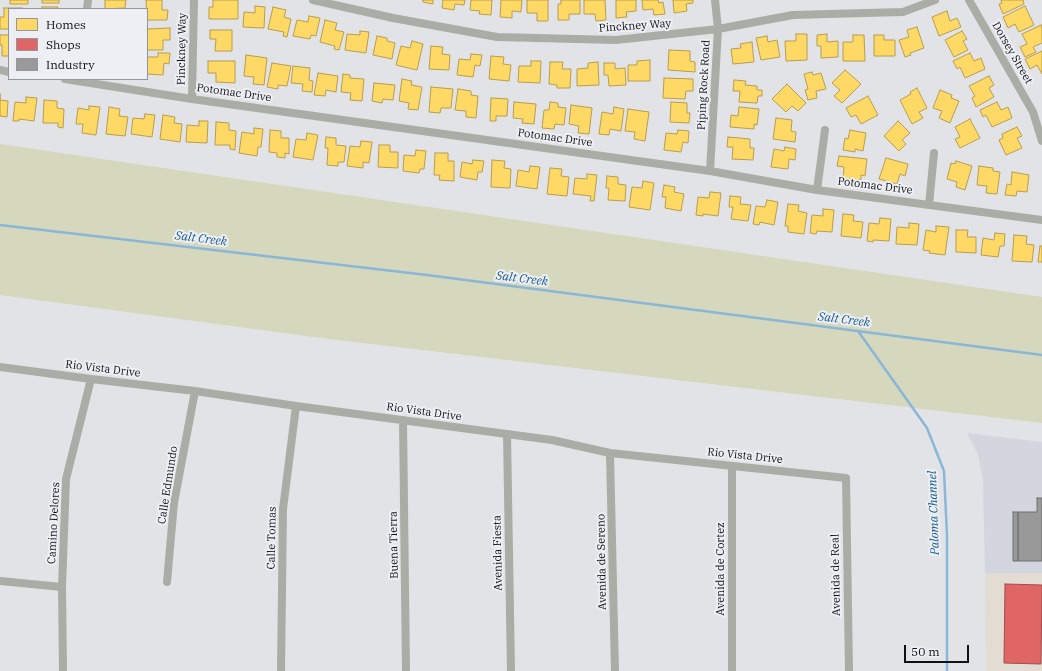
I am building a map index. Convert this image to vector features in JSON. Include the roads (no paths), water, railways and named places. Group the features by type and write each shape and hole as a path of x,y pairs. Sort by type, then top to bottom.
{"street":[{"name":"Pinckney Way","path":"192,99 194,0"},
{"name":"Pinckney Way","path":"313,0 393,18 497,37 616,40 718,29 793,15 903,12 935,0"},
{"name":"Piping Rock Road","path":"710,171 718,29 715,0"},
{"name":"Dorsey Street","path":"969,0 1033,112 1042,141"},
{"name":"Potomac Drive","path":"86,80 192,99 710,171 817,190 1042,220"},
{"path":"817,190 825,130"},
{"path":"929,204 934,153"},
{"name":"Rio Vista Drive","path":"0,367 195,391 552,440 610,454 846,478"},
{"name":"Camino Delores","path":"63,671 62,587 66,479 91,379"},
{"name":"Calle Edmundo","path":"167,582 174,503 195,391"},
{"name":"Calle Tomas","path":"281,671 283,509 296,406"},
{"name":"Buena Tierra","path":"403,420 406,671"},
{"name":"Avenida Fiesta","path":"507,434 511,671"},
{"name":"Avenida de Sereno","path":"610,454 615,671"},
{"name":"Avenida de Cortez","path":"732,466 732,671"},
{"name":"Avenida de Real","path":"846,478 849,671"},
{"path":"0,581 62,587"}],"waterway":[{"name":"Salt Creek","path":"0,225 427,275 1042,355"},
{"name":"Paloma Channel","path":"858,331 927,428 944,471 947,536 947,671"}]}
